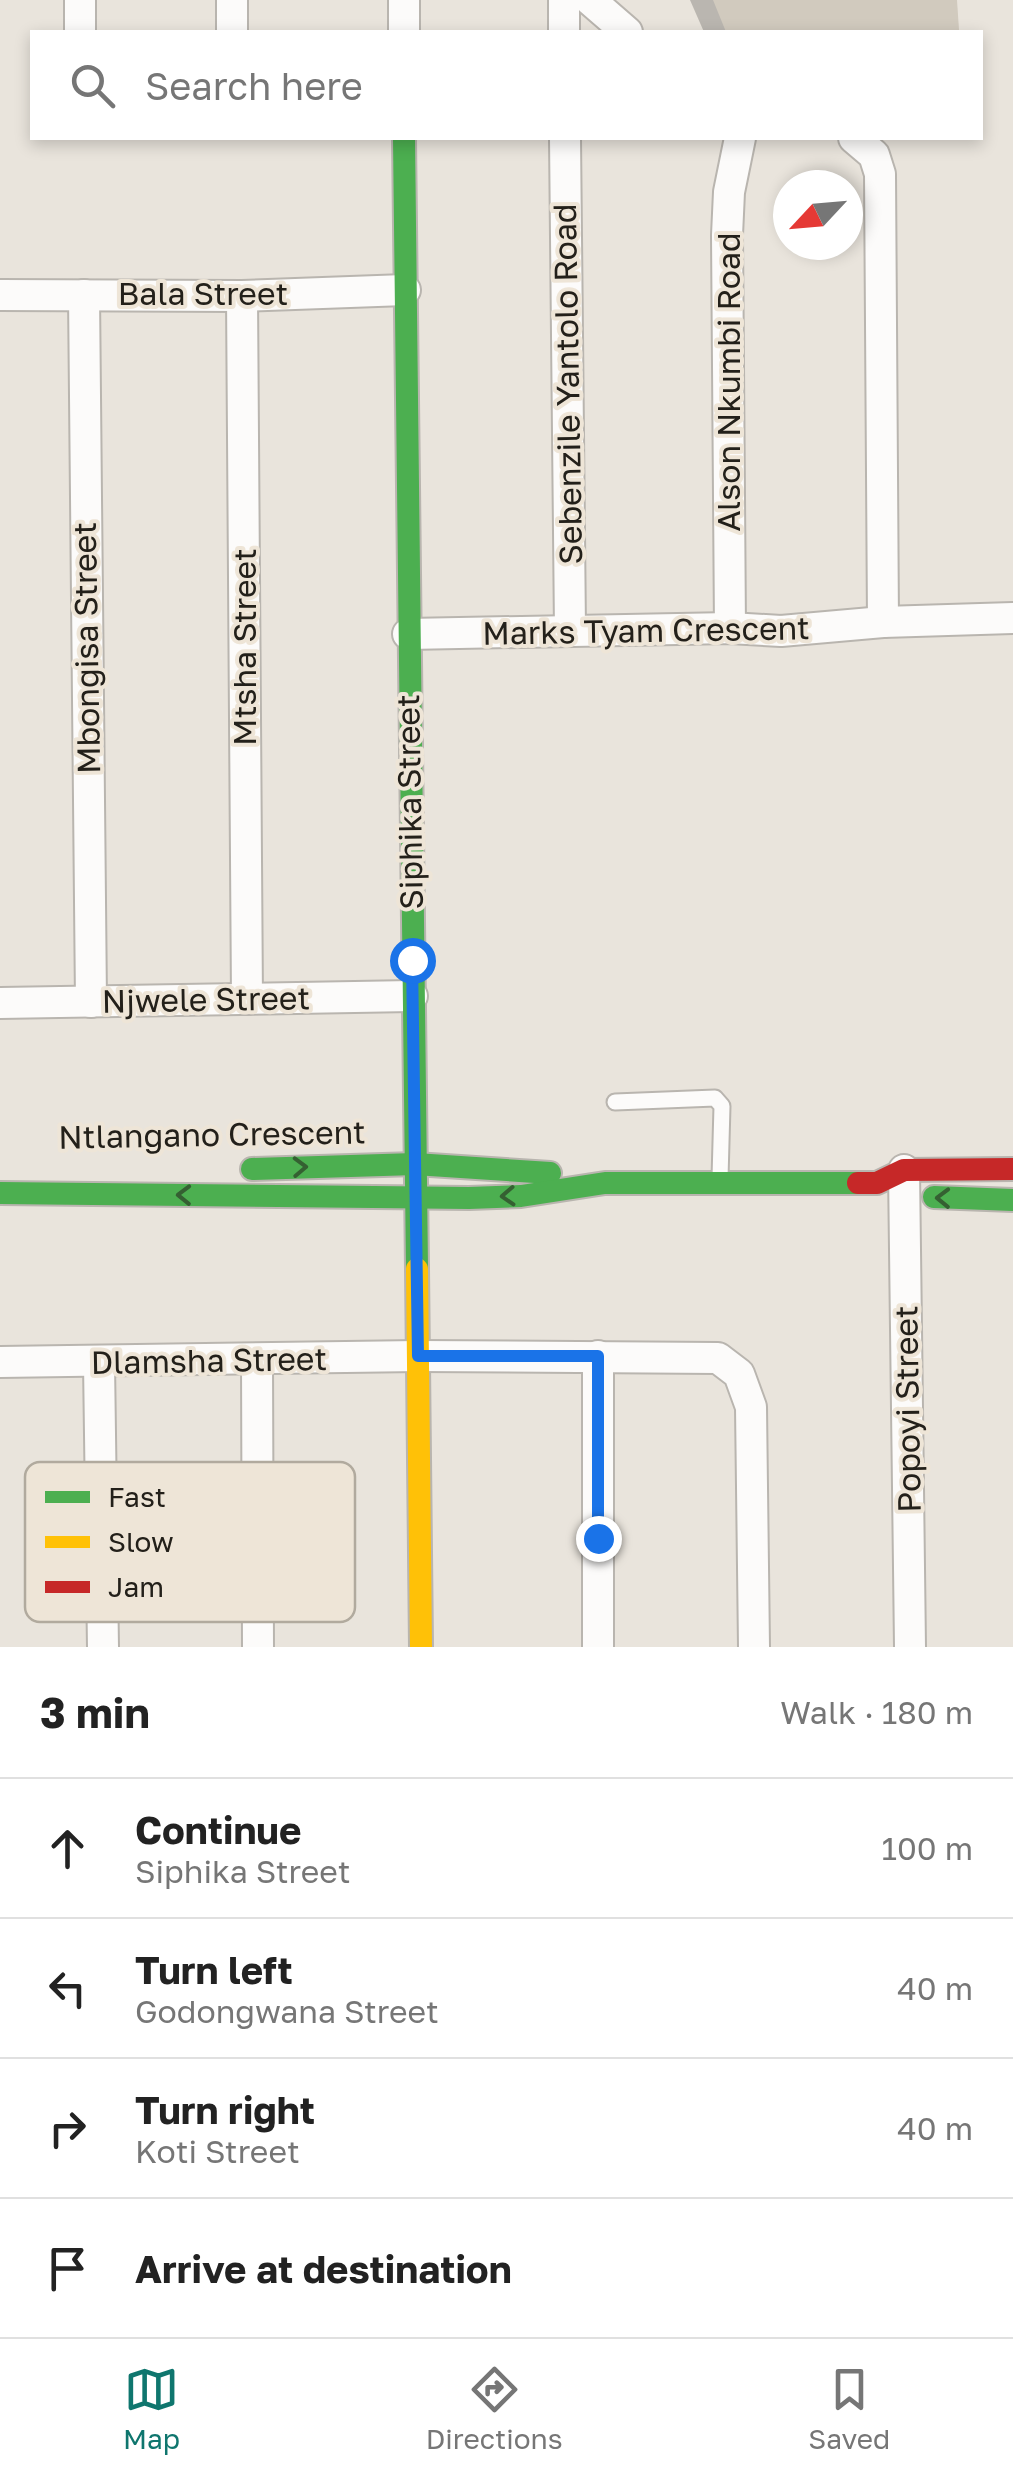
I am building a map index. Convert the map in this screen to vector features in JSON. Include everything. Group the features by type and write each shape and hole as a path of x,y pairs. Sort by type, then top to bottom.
{"street":[{"path":"80,0 80,30"},
{"path":"232,0 232,30"},
{"path":"404,0 404,30"},
{"path":"564,0 564,30"},
{"path":"590,0 625,30"},
{"name":"Siphika Street","path":"404,140 421,1647"},
{"name":"Sebenzile Yantolo Road","path":"565,140 570,630"},
{"name":"Alson Nkumbi Road","path":"730,628 727,235 729,192 740,140"},
{"path":"856,140 874,156 880,174 883,622"},
{"name":"Bala Street","path":"0,296 242,296 405,290"},
{"name":"Mbongisa Street","path":"84,294 91,1002"},
{"name":"Mtsha Street","path":"242,296 247,999"},
{"name":"Marks Tyam Crescent","path":"408,634 781,630 1013,618"},
{"name":"Njwele Street","path":"0,1003 412,996"},
{"name":"Ntlangano Crescent","path":"228,1170 415,1164 523,1169 605,1183"},
{"name":"Ntlangano Crescent","path":"0,1192 418,1199 521,1196 605,1183 895,1183 1013,1169"},
{"name":"Ntlangano Crescent","path":"0,1171 47,1170"},
{"name":"Ntlangano Crescent","path":"895,1183 1013,1200"},
{"name":"Popoyi Street","path":"895,1183 910,1647"},
{"name":"Dlamsha Street","path":"0,1362 418,1356 718,1358 728,1363 742,1380 751,1406 754,1647"},
{"path":"598,1356 598,1647"},
{"path":"257,1361 257,1462"},
{"path":"99,1363 100,1462"},
{"path":"103,1622 103,1647"},
{"path":"258,1622 258,1647"}],"lane":[{"path":"615,1102 692,1096 720,1101 720,1182"}],"building":[{"path":"713,0 957,0 959,30 725,30"}],"traffic: fast":[{"path":"404,140 417,1269"},
{"path":"252,1169 415,1164 550,1173"},
{"path":"0,1193 469,1198 521,1196 605,1183 858,1183"},
{"path":"934,1197 1013,1200"}],"traffic: slow":[{"path":"417,1269 421,1647"}],"traffic: jam":[{"path":"858,1183 877,1183 904,1170 1013,1169"}],"route":[{"path":"412,960 418,1356 598,1356 598,1538"}]}
